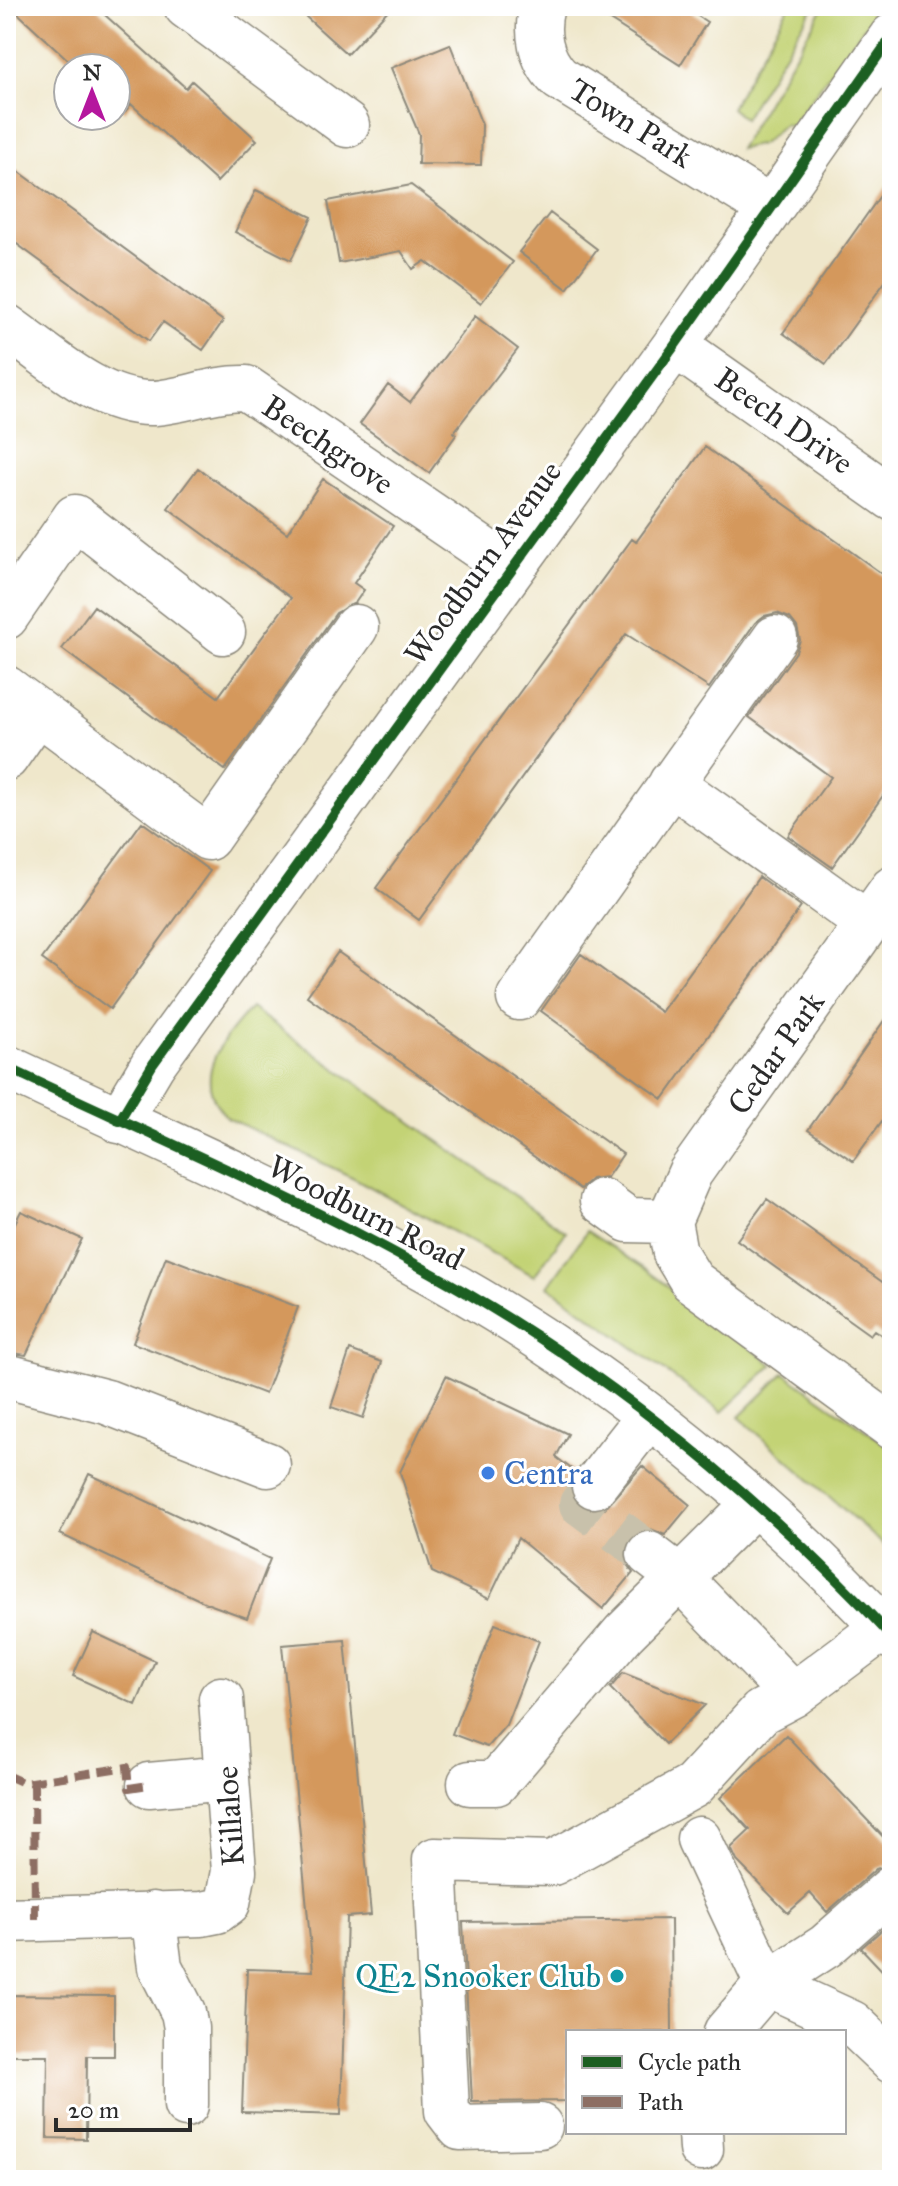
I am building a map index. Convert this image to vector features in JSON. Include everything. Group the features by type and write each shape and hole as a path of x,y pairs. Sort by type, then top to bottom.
{"street":[{"path":"186,6 347,125"},
{"name":"Town Park","path":"542,6 539,25 541,48 559,78 770,208"},
{"name":"Woodburn Avenue","path":"119,1121 153,1064 314,847 510,568 675,345 892,36"},
{"name":"Beechgrove","path":"6,326 95,388 131,400 154,403 223,388 246,388 510,568"},
{"name":"Beech Drive","path":"675,345 892,498"},
{"path":"6,617 75,517 223,632"},
{"path":"6,758 22,700 208,838 356,627"},
{"path":"519,998 775,638"},
{"path":"671,783 885,900"},
{"name":"Cedar Park","path":"669,1221 690,1173 885,900"},
{"name":"Woodburn Road","path":"11,1081 119,1121 365,1237 512,1321 648,1417 755,1503 888,1633"},
{"path":"602,1201 628,1220 669,1221 675,1253 697,1286 892,1427"},
{"path":"6,1376 107,1402 268,1465"},
{"path":"594,1486 648,1417"},
{"path":"470,1783 496,1783 624,1633 664,1566 755,1503"},
{"path":"664,1566 793,1695"},
{"path":"540,2126 460,2128 447,2111 435,1860 553,1863 693,1786 761,1712 793,1695 888,1633"},
{"name":"Killaloe","path":"6,1920 211,1913 223,1908 232,1897 234,1871 221,1699"},
{"path":"149,1785 227,1778"},
{"path":"699,1839 767,1984 852,2023 892,2061"},
{"path":"728,2030 767,1984 826,1946 892,1888"},
{"path":"153,1914 160,1967 183,2012 186,2028 186,2105"}],"green space":[{"path":"789,6 814,6 744,119 731,108"},
{"path":"824,6 880,6 791,126 784,124 762,144 739,149"},
{"path":"251,1008 566,1232 534,1276 354,1178 228,1118 216,1104 210,1074 220,1046"},
{"path":"587,1231 645,1269 773,1365 722,1412 548,1286"},
{"path":"784,1373 892,1449 892,1552 739,1417"}],"building":[{"path":"10,6 95,6 186,88 192,81 257,140 217,182 132,105 132,52 60,52"},
{"path":"294,6 392,6 347,54"},
{"path":"588,6 682,6 707,22 680,65"},
{"path":"450,44 482,125 481,165 418,164 419,134 391,68"},
{"path":"6,162 223,321 203,350 163,322 149,341 6,236"},
{"path":"892,179 892,272 826,364 783,333"},
{"path":"411,185 513,262 481,303 425,261 413,269 401,251 339,263 328,201"},
{"path":"256,190 312,217 291,260 235,232"},
{"path":"550,213 597,249 567,289 519,252"},
{"path":"475,316 518,349 454,432 456,435 429,473 360,424 388,385 410,402"},
{"path":"705,447 892,581 892,783 832,867 788,836 831,777 749,717 796,652 800,640 797,627 790,618 777,613 764,616 755,623 709,688 626,634 419,920 376,888 632,539 636,542"},
{"path":"198,468 287,533 323,479 393,526 354,583 364,590 355,603 336,613 225,770 62,649 94,606 218,697 291,598 168,508"},
{"path":"142,822 210,871 110,1009 42,959"},
{"path":"759,877 801,907 663,1099 541,1011 581,954 661,1012"},
{"path":"338,952 623,1154 607,1177 591,1179 580,1189 307,996"},
{"path":"892,1009 892,1107 853,1161 808,1130"},
{"path":"767,1199 892,1289 892,1342 874,1330 870,1335 737,1240"},
{"path":"21,1211 82,1239 26,1355 6,1352 6,1241"},
{"path":"166,1257 298,1307 265,1394 133,1343"},
{"path":"350,1350 382,1362 363,1418 331,1407"},
{"path":"446,1376 568,1434 556,1457 574,1471 569,1482 571,1495 579,1506 591,1511 604,1509 642,1466 690,1505 665,1535 651,1529 640,1531 630,1538 624,1552 626,1563 633,1573 603,1609 518,1538 489,1599 432,1572 400,1472"},
{"path":"89,1474 270,1559 247,1618 206,1603 60,1534"},
{"path":"495,1624 539,1641 506,1725 487,1747 452,1734"},
{"path":"93,1632 155,1661 136,1705 73,1676"},
{"path":"345,1640 371,1915 347,1917 341,2115 242,2112 247,1969 313,1971 282,1645"},
{"path":"623,1673 705,1705 665,1744 610,1688"},
{"path":"786,1735 892,1846 892,1864 876,1869 827,1912 810,1893 788,1913 737,1861 731,1848 750,1830 720,1798"},
{"path":"671,1919 672,2030 566,2030 566,2101 472,2102 463,1922"},
{"path":"892,1921 892,1981 861,1948"},
{"path":"6,1995 114,1996 114,2056 87,2056 86,2139 47,2138 48,2055 6,2055"}],"tunnel":[{"path":"594,1486 581,1504 649,1554"}],"marked path":[{"path":"6,1775 24,1783 127,1767 129,1788 149,1785"},
{"path":"34,1783 35,1919"}],"cycle path":[{"path":"119,1121 153,1064 675,345 892,36"},
{"path":"6,1067 327,1218 390,1250 513,1321 615,1390 713,1467 805,1549 892,1637"}],"place":[{"name":"Centra","path":"488,1473"},
{"name":"QE2 Snooker Club","path":"617,1976"}]}
